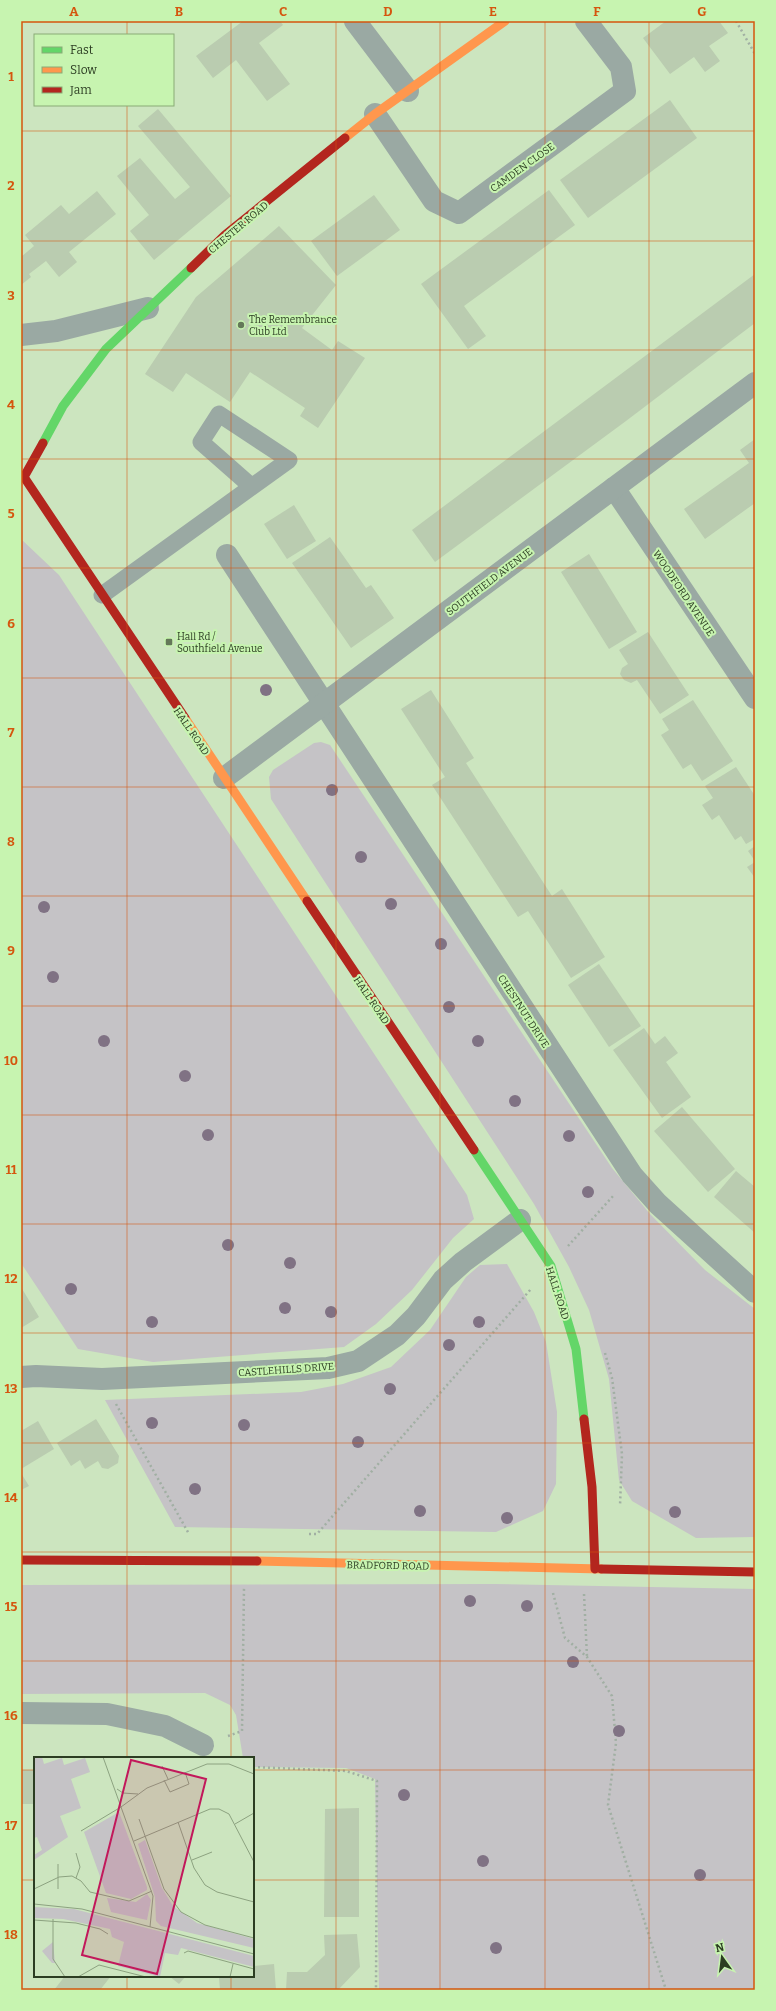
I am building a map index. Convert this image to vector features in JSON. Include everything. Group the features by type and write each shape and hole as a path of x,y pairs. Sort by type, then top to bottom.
{"main road":[{"name":"CHESTER ROAD","path":"22,477 63,406 106,349 148,308 226,236 375,114 505,21"},
{"name":"HALL ROAD","path":"22,477 551,1266 576,1349 592,1487 595,1570"},
{"name":"BRADFORD ROAD","path":"21,1560 244,1561 595,1570 755,1572"}],"street":[{"path":"355,21 408,91"},
{"name":"CAMDEN CLOSE","path":"375,114 434,201 459,213 625,91 621,67 586,21"},
{"path":"21,335 56,331 148,308"},
{"name":"SOUTHFIELD AVENUE","path":"224,778 755,383"},
{"name":"WOODFORD AVENUE","path":"614,488 755,698"},
{"name":"CHESTNUT DRIVE","path":"227,555 632,1175 658,1204 755,1292"},
{"name":"CASTLEHILLS DRIVE","path":"21,1377 36,1376 102,1379 328,1368 358,1361 396,1335 416,1316 443,1280 520,1220"},
{"path":"21,1713 107,1714 165,1726 203,1745"}],"lane":[{"path":"102,595 289,460 219,414 200,442 251,486"}],"path":[{"path":"736,21 755,54"},
{"path":"301,1534 317,1534 632,1175"},
{"path":"102,1379 189,1534 196,1534"},
{"path":"203,1745 242,1731 244,1561"},
{"path":"547,1568 565,1638 587,1657 612,1696 616,1743 608,1805 666,1990"},
{"path":"587,1657 584,1594 595,1570"},
{"path":"254,1767 346,1771 377,1781 376,1990"}],"shaded area":[{"path":"21,539 59,575 467,1195 474,1219 453,1238 412,1290 376,1324 344,1347 153,1362 78,1349 21,1263"},
{"path":"321,742 330,745 612,1168 650,1214 705,1270 755,1309 755,1537 696,1538 632,1501 619,1480 609,1379 589,1310 569,1267 534,1204 271,799 269,777 273,770 314,743"},
{"path":"507,1264 534,1312 546,1342 557,1412 556,1484 543,1511 496,1532 175,1527 105,1400 301,1392 343,1384 391,1367 430,1330 466,1277 480,1265"},
{"path":"495,1584 755,1589 755,1990 379,1990 375,1779 346,1768 254,1767 254,1757 243,1757 236,1715 230,1705 205,1693 21,1694 21,1585"}],"building":[{"path":"243,21 280,21 283,25 259,43 290,84 267,101 236,60 213,78 196,56"},
{"path":"666,21 719,21 728,33 709,46 720,61 705,72 694,57 670,74 643,38"},
{"path":"670,100 697,138 588,218 560,180"},
{"path":"158,109 231,196 154,260 130,231 149,215 117,176 140,158 175,199 190,187 138,126"},
{"path":"549,190 575,225 464,306 486,336 468,349 421,284"},
{"path":"97,191 116,214 69,252 77,262 59,277 46,261 29,274 31,277 21,285 21,257 34,246 25,235 61,205 69,214"},
{"path":"374,195 400,230 337,276 311,241"},
{"name":"The Remembrance Club Ltd","path":"279,226 336,285 302,328 332,350 338,341 365,358 318,428 300,416 305,408 250,372 230,402 186,373 173,392 145,374 196,297"},
{"path":"755,274 755,323 626,421 435,562 412,530"},
{"path":"755,439 755,503 705,539 684,509 749,463 740,450"},
{"path":"294,505 316,541 287,559 264,524"},
{"path":"330,537 366,588 371,585 394,618 351,648 292,563"},
{"path":"589,554 637,632 609,649 561,572"},
{"path":"648,632 689,695 660,714 637,680 631,683 624,680 620,674 622,668 628,664 619,650"},
{"path":"431,690 474,758 466,763 552,896 562,889 605,957 571,978 528,911 518,917 432,785 445,777 401,709"},
{"path":"693,700 733,761 702,781 691,764 683,769 661,735 669,730 662,719"},
{"path":"736,767 755,796 755,839 746,844 741,836 735,840 719,815 712,820 702,805 713,798 705,786"},
{"path":"755,846 755,861 748,851"},
{"path":"755,862 755,878 747,867"},
{"path":"599,964 641,1026 609,1047 568,985"},
{"path":"644,1028 655,1044 665,1036 678,1053 666,1062 691,1097 662,1118 613,1050"},
{"path":"682,1107 735,1169 708,1192 654,1131"},
{"path":"736,1171 755,1187 755,1233 714,1197"},
{"path":"21,1287 39,1317 21,1328"},
{"path":"96,1419 119,1456 118,1463 108,1469 102,1468 98,1461 85,1469 80,1460 71,1466 57,1443"},
{"path":"38,1421 54,1449 21,1469 21,1431"},
{"path":"21,1473 29,1486 21,1490"},
{"path":"21,1770 34,1770 34,1804 21,1804"},
{"path":"359,1808 359,1917 324,1917 325,1809"},
{"path":"357,1934 360,1967 338,1990 286,1990 287,1972 307,1972 325,1955 324,1935"},
{"path":"274,1964 276,1990 220,1990 219,1977 254,1977 254,1966"},
{"path":"64,1977 110,1977 100,1990 54,1990"},
{"path":"170,1977 185,1977 179,1984"}],"traffic: fast":[{"path":"43,443 63,406 106,349 191,268"},
{"path":"474,1150 551,1266 576,1349 584,1419"}],"traffic: slow":[{"path":"345,138 375,114 505,21"},
{"path":"185,718 307,901"},
{"path":"257,1561 601,1569"}],"traffic: jam":[{"path":"191,268 225,235 345,138"},
{"path":"43,443 24,477 185,718"},
{"path":"307,901 474,1150"},
{"path":"584,1419 592,1487 595,1569"},
{"path":"21,1560 257,1561"},
{"path":"601,1569 755,1572"}],"place":[{"name":"The Remembrance Club Ltd","path":"241,325"},
{"name":"Hall Rd / Southfield Avenue","path":"169,642"}]}
